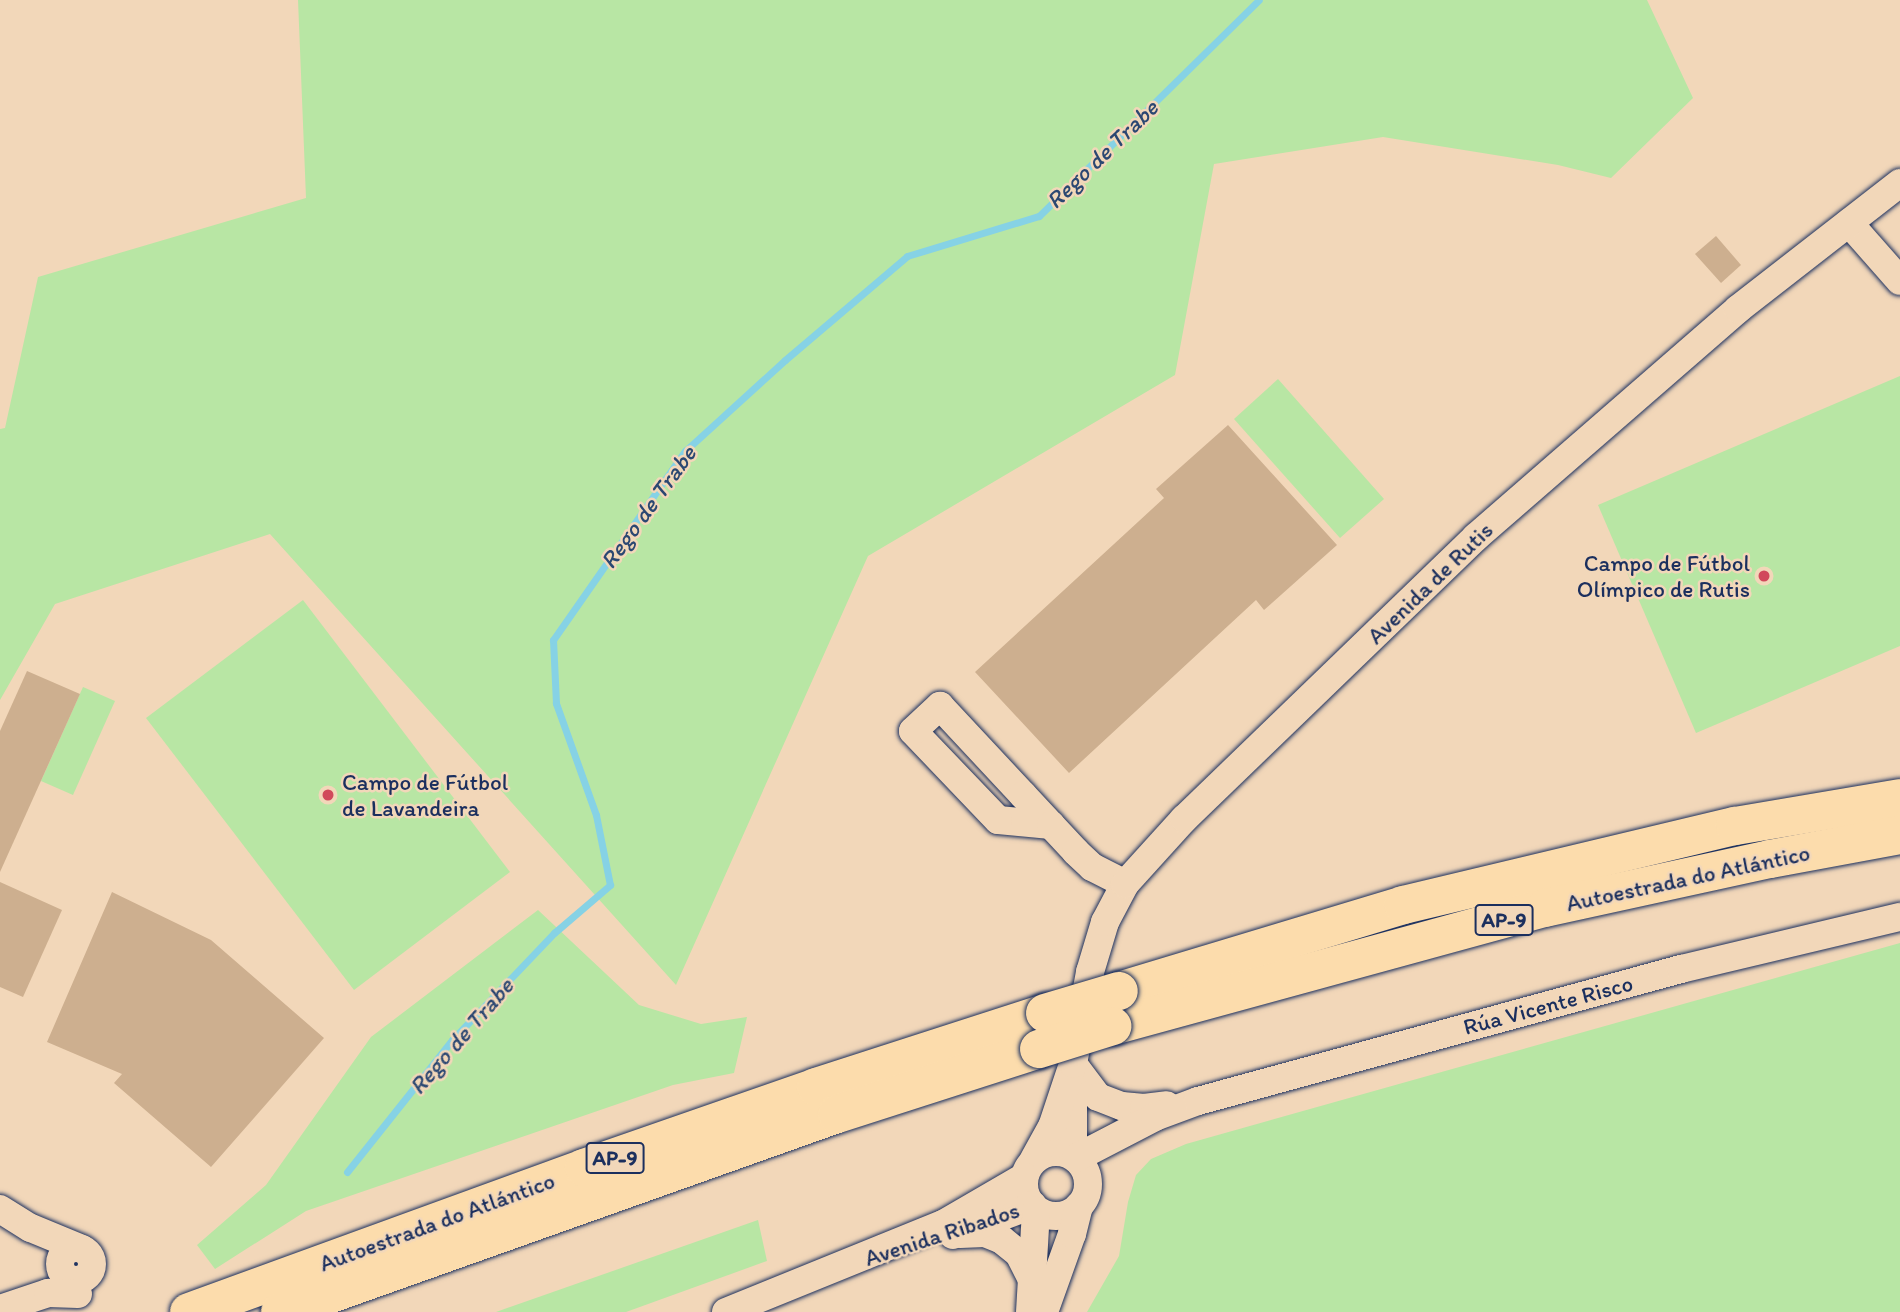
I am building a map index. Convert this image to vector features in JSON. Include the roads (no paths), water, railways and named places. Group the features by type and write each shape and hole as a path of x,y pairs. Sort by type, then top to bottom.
{"highway":[{"name":"Autoestrada do Atlántico","path":"1116,1008 1403,905 1735,826 1900,799"},
{"name":"Autoestrada do Atlántico","path":"1116,1008 1545,908 1770,859 1900,835"},
{"name":"AP-9","path":"1052,1042 1116,1008"},
{"name":"Autoestrada do Atlántico","path":"188,1312 662,1141 1052,1042"},
{"name":"Autoestrada do Atlántico","path":"280,1312 837,1114 1052,1042"}],"street":[{"name":"Avenida de Rutis","path":"1029,1168 1052,1127 1052,1042 1090,972 1105,922 1125,884 1184,819 1476,537 1738,309 1900,183"},
{"path":"1849,223 1900,281"},
{"path":"1051,825 998,820 913,731 940,706 1092,867 1125,884"},
{"name":"Rúa Vicente Risco","path":"1079,1164 1134,1142 1198,1101 1681,968 1900,917"},
{"name":"Avenida de Rutis","path":"1052,1042 1079,1164"},
{"path":"1052,1042 1098,1097 1122,1106 1144,1108 1198,1101"},
{"path":"1030,1312 1034,1208 1024,1192 1029,1168 1053,1151 1079,1164 1085,1199 1079,1206 1059,1216 1034,1208"},
{"name":"Avenida Ribados","path":"726,1312 949,1221 1029,1168"},
{"path":"1044,1312 1072,1234 1079,1206"},
{"name":"Avenida Ribados","path":"852,1262 954,1235 1034,1208"},
{"path":"0,1209 31,1228 76,1279 48,1293 0,1309"},
{"path":"954,1235 985,1233 1002,1240 1019,1254 1032,1280"}],"waterway":[{"name":"Rego de Trabe","path":"347,1172 452,1040 554,933 610,885 596,815 556,703 553,640 685,451 785,360 907,256 1039,216 1259,0"}],"place":[{"name":"Campo de Fútbol Olímpico de Rutis","path":"1764,576"},
{"name":"Campo de Fútbol de Lavandeira","path":"328,795"}]}
